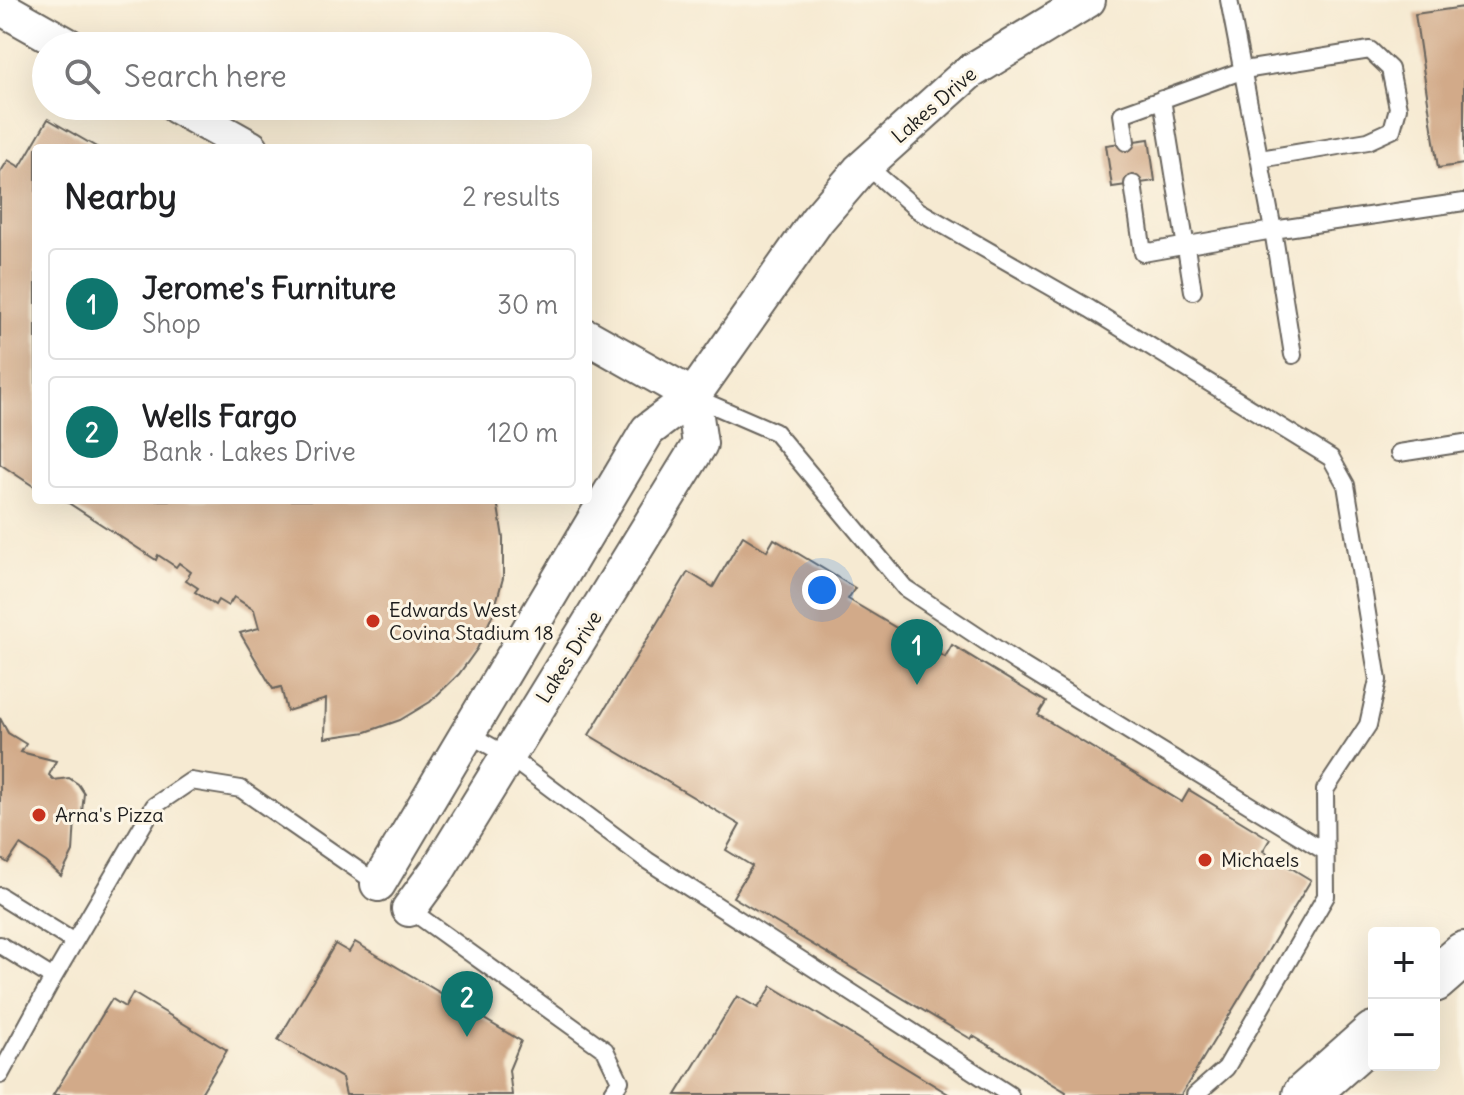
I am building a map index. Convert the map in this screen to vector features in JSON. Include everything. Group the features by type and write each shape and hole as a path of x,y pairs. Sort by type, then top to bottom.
{"highway":[{"path":"1440,975 1464,954"},
{"path":"1305,1095 1368,1039"}],"street":[{"name":"Lakes Drive","path":"378,884 648,430 693,396 817,220 866,165 968,73 1088,0"},
{"path":"0,7 44,32"},
{"path":"201,120 244,144"},
{"path":"592,339 693,396"},
{"name":"Lakes Drive","path":"409,909 439,868 700,444 693,396"}],"lane":[{"path":"1229,0 1273,230 1293,355"},
{"path":"1126,142 1122,114 1244,70 1370,50 1390,69 1398,108 1392,130 1368,141 1260,159"},
{"path":"1162,99 1193,291"},
{"path":"866,165 919,211 1090,309 1331,458 1346,485 1378,680 1368,725 1325,790 1326,896 1226,1068 1195,1095"},
{"path":"1133,184 1143,253 1464,202"},
{"path":"693,396 775,432 905,588 1018,663 1326,852"},
{"path":"1399,453 1464,443"},
{"path":"467,733 508,756 648,861 1010,1095"},
{"path":"0,1075 154,806 191,781 241,789 378,884"},
{"path":"0,896 74,942"},
{"path":"409,909 605,1050 620,1081 611,1095"},
{"path":"0,945 53,978"}],"building":[{"path":"1464,7 1464,164 1438,168 1415,14"},
{"path":"50,120 91,144 33,144"},
{"path":"1149,139 1155,181 1112,187 1106,145"},
{"path":"32,146 32,485 0,464 0,173 8,160 20,167"},
{"name":"Edwards West Covina Stadium 18","path":"70,504 498,504 503,538 503,578 493,614 477,649 459,674 430,702 400,720 366,732 325,738 326,699 287,711 281,687 273,689 240,633 259,628 254,610 234,597 228,606 218,600 215,605 195,592 198,588 186,580 191,572 179,563 176,567 158,555 156,560"},
{"path":"743,536 767,551 774,539 855,588 848,599 945,657 952,645 1046,702 1038,715 1182,802 1189,790 1270,839 1263,851 1311,880 1181,1095 1065,1095 1066,1092 973,1036 971,1039 733,897 752,866 726,850 740,825 589,735 688,572 713,587"},
{"path":"0,718 8,733 26,744 21,752 56,761 49,775 54,780 69,778 84,793 82,812 75,818 73,852 61,876 20,845 8,863 0,858"},
{"path":"355,942 521,1041 509,1070 512,1095 346,1095 342,1078 278,1040 335,944 349,952"},
{"path":"772,986 950,1095 676,1095 737,996 758,1008"},
{"path":"133,993 227,1050 200,1095 53,1095 112,999 125,1007"}],"place":[{"name":"Edwards West Covina Stadium 18","path":"373,621"},
{"name":"Jerome's Furniture","path":"917,685"},
{"name":"Arna's Pizza","path":"39,815"},
{"name":"Michaels","path":"1205,860"},
{"name":"Wells Fargo","path":"467,1037"}]}
